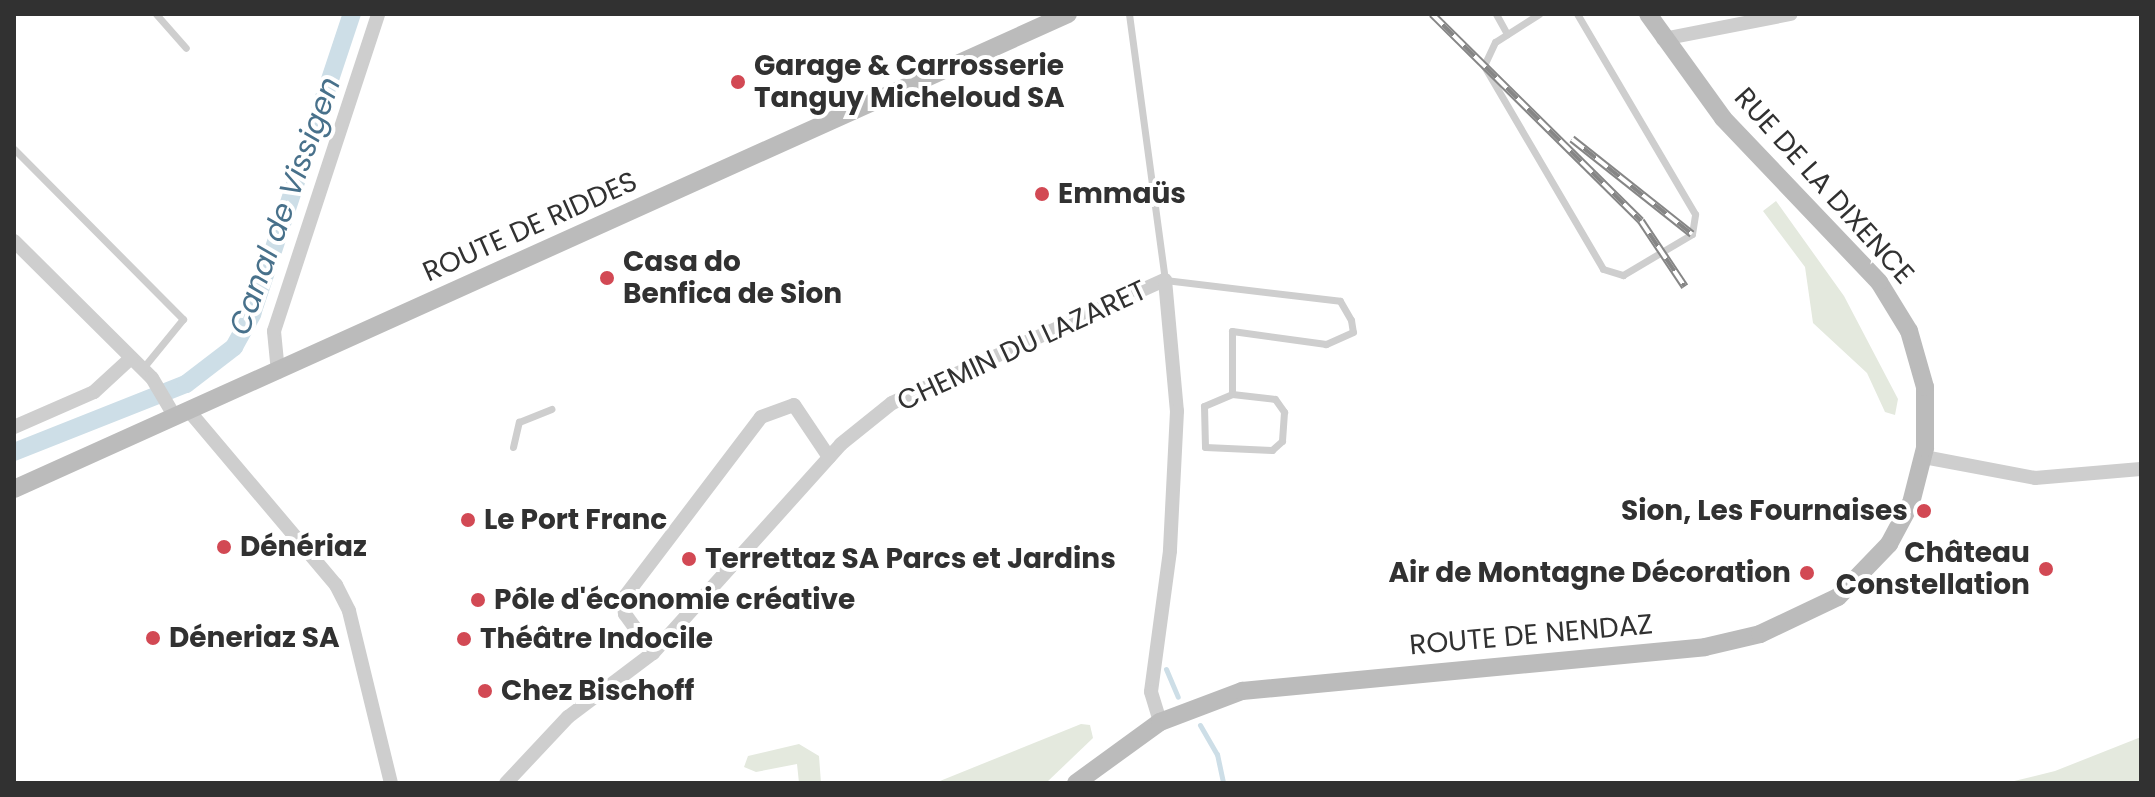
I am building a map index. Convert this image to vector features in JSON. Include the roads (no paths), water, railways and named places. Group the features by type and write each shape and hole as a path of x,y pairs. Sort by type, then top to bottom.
{"main road":[{"name":"ROUTE DE RIDDES","path":"14,489 177,410 278,372 1068,14"},
{"name":"RUE DE LA DIXENCE","path":"1648,14 1663,39 1723,118 1895,306 1923,376 1924,457"},
{"name":"ROUTE DE NENDAZ","path":"1076,783 1157,714 1278,684 1732,642 1810,614 1873,565 1903,523 1924,457"}],"street":[{"path":"278,372 274,331 378,14"},
{"path":"1663,39 1791,14"},
{"path":"14,241 147,373 336,585 349,611 391,783"},
{"path":"1157,714 1176,468 1165,280"},
{"name":"CHEMIN DU LAZARET","path":"506,783 568,717 653,653 829,457 892,403 954,370 1165,280"},
{"path":"14,427 94,392 131,358"},
{"path":"653,653 625,614 623,599 761,417 794,405 829,457"},
{"path":"1924,457 2035,478 2141,469"}],"lane":[{"path":"156,14 186,48"},
{"path":"1129,14 1165,280 1340,301 1353,332 1326,344 1232,331 1232,394"},
{"path":"1496,14 1507,34"},
{"path":"1539,14 1507,34 1484,56 1484,66 1603,269 1640,271 1692,234 1695,214 1577,14"},
{"path":"14,149 183,319 147,373"},
{"path":"1232,394 1275,399 1284,412 1282,441 1272,450 1205,447 1204,406 1232,394"},
{"path":"513,447 519,422 552,409"}],"waterway":[{"name":"Canal de Vissigen","path":"14,452 186,384 234,347 252,314 352,14"},
{"path":"1166,669 1178,697"},
{"path":"1200,725 1217,754 1223,783"}],"railway":[{"path":"1432,14 1641,221 1685,287"},
{"path":"1572,139 1692,234"}],"place":[{"name":"Garage & Carrosserie Tanguy Micheloud SA","path":"738,82"},
{"name":"Emmaüs","path":"1042,194"},
{"name":"Casa do Benfica de Sion","path":"607,278"},
{"name":"Sion, Les Fournaises","path":"1924,511"},
{"name":"Le Port Franc","path":"468,520"},
{"name":"Dénériaz","path":"224,547"},
{"name":"Terrettaz SA Parcs et Jardins","path":"689,559"},
{"name":"Château Constellation","path":"2046,569"},
{"name":"Air de Montagne Décoration","path":"1807,573"},
{"name":"Pôle d'économie créative","path":"478,600"},
{"name":"Déneriaz SA","path":"153,638"},
{"name":"Théâtre Indocile","path":"464,639"},
{"name":"Chez Bischoff","path":"485,691"}]}
